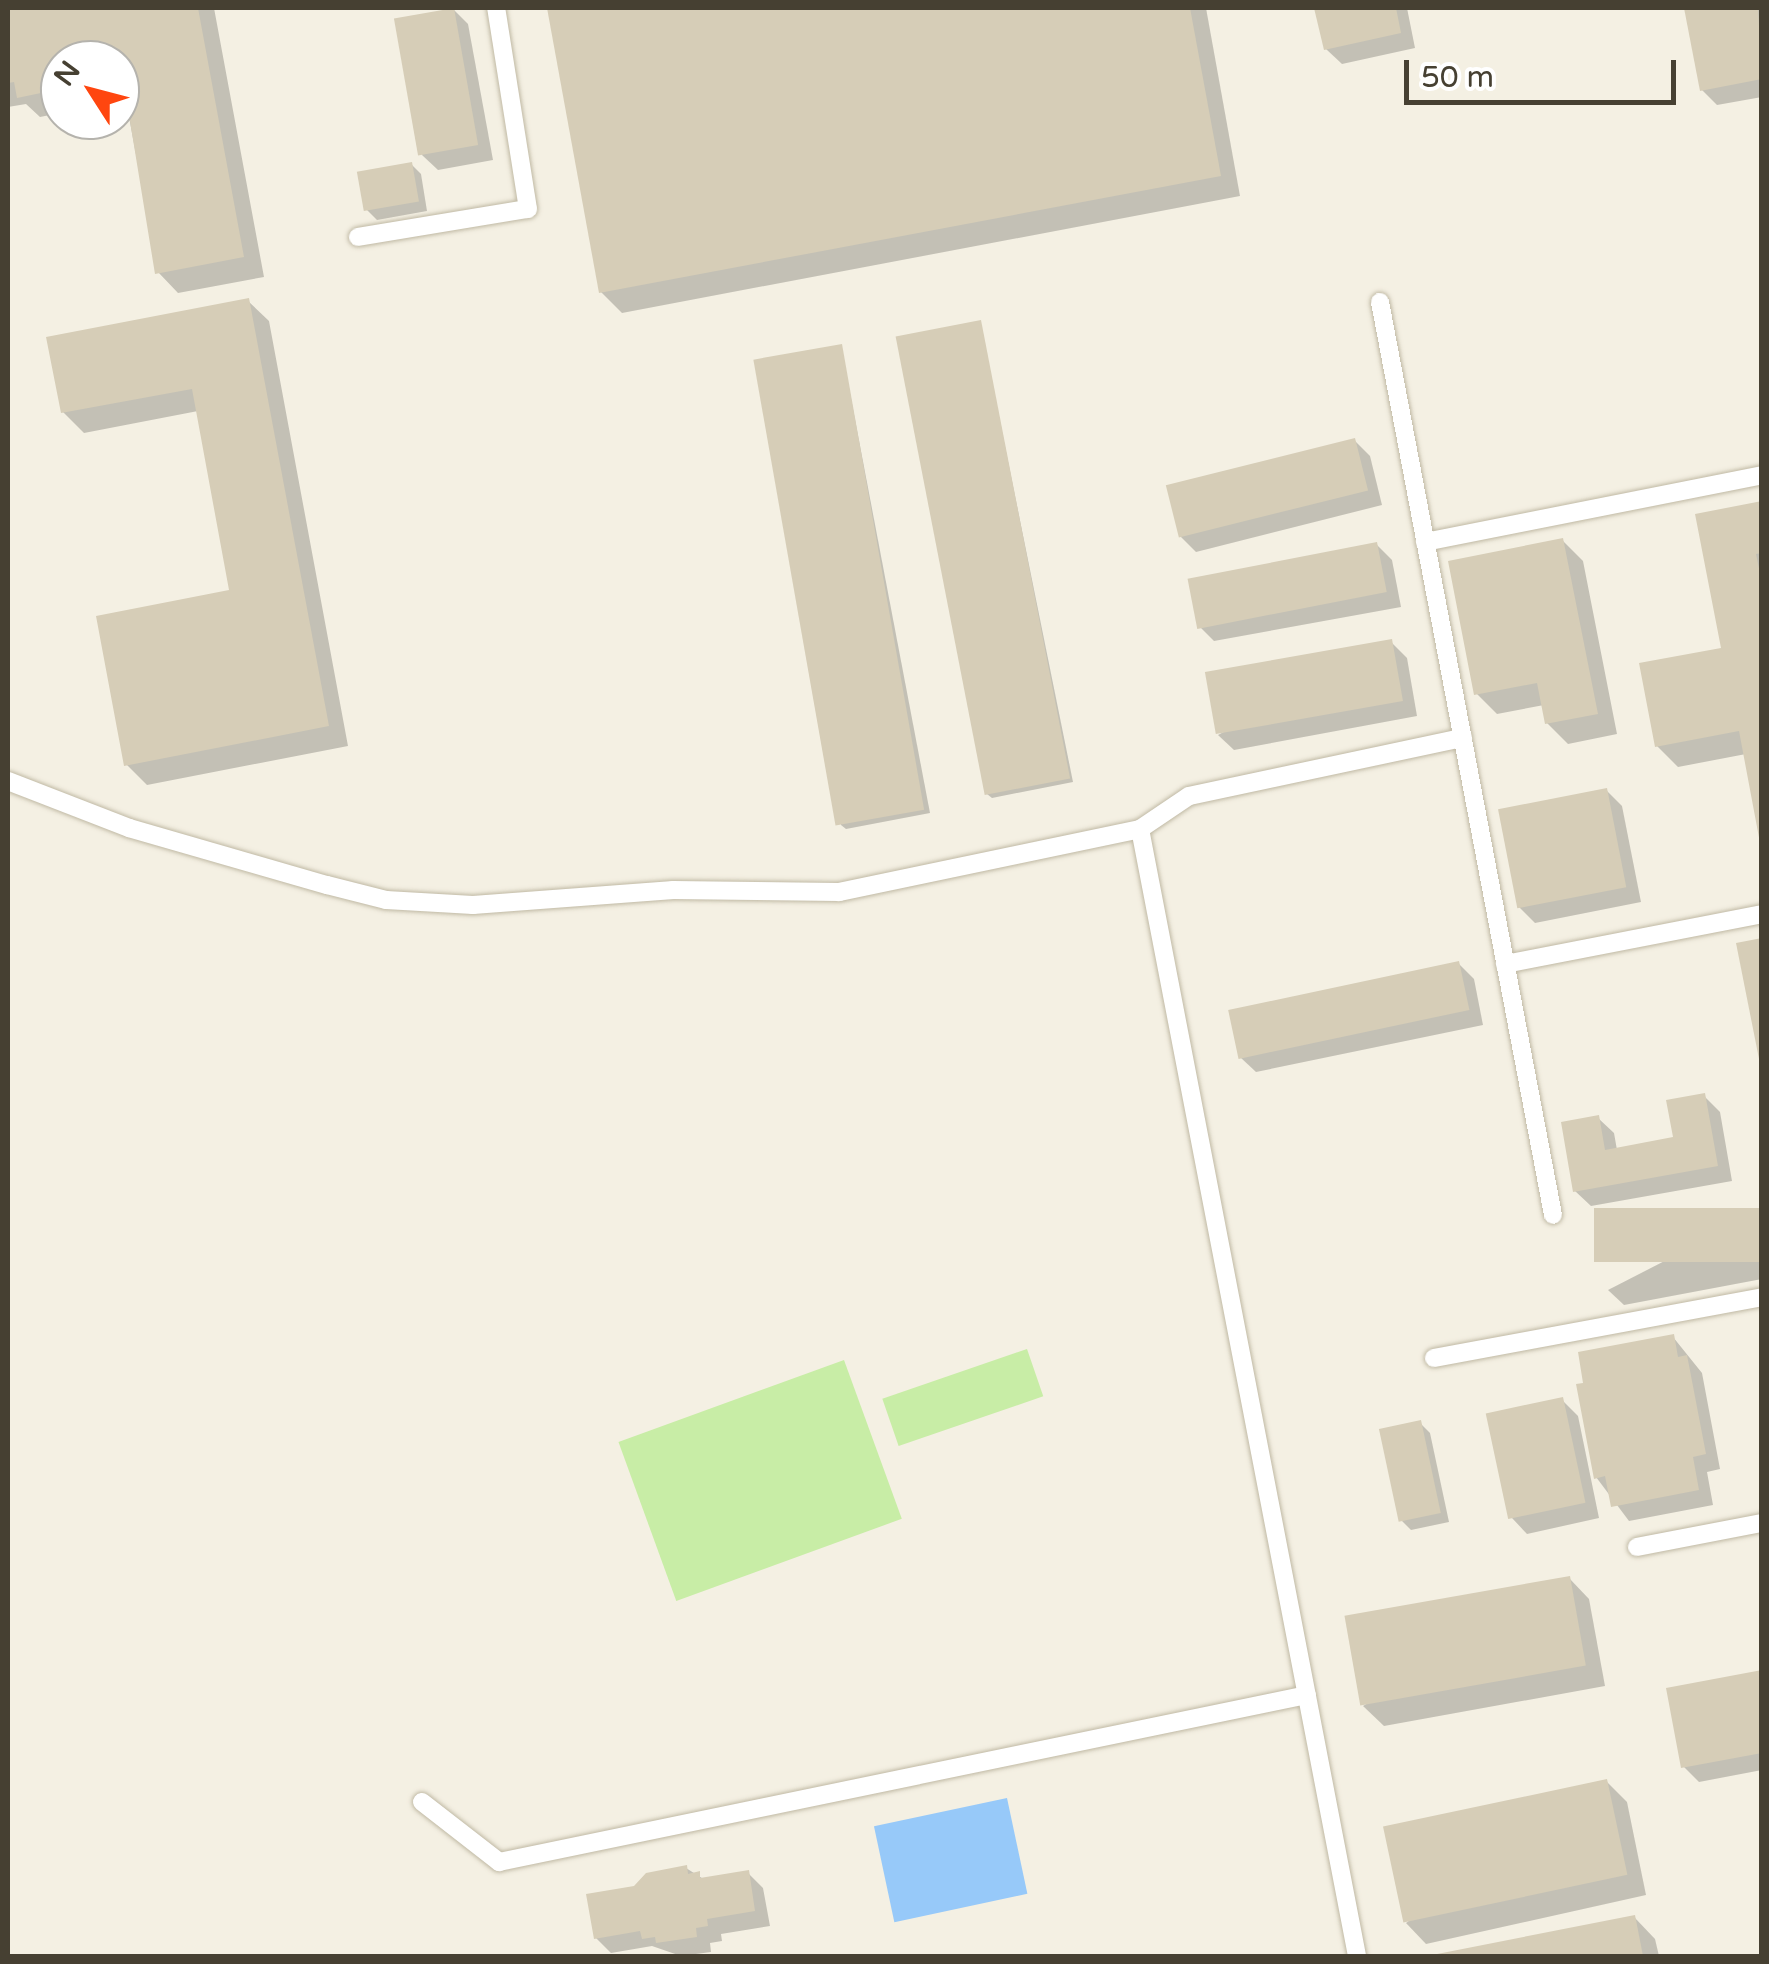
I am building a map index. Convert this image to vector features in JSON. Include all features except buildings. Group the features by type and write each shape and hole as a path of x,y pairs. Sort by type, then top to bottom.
{"lane":[{"path":"358,237 528,210 496,8"},
{"path":"1380,302 1553,1215"},
{"path":"1425,542 1762,475"},
{"path":"8,781 128,828 386,900 473,905 673,890 839,892 1140,828 1189,796 1462,738"},
{"path":"1140,828 1358,1956"},
{"path":"1505,964 1762,914"},
{"path":"1434,1358 1762,1297"},
{"path":"1637,1547 1762,1523"},
{"path":"422,1802 499,1862 1307,1696"}],"green space":[{"path":"1027,1349 1043,1396 899,1446 882,1399"},
{"path":"844,1360 902,1519 676,1601 618,1442"}],"water":[{"path":"1007,1798 1027,1894 894,1922 874,1826"}]}
